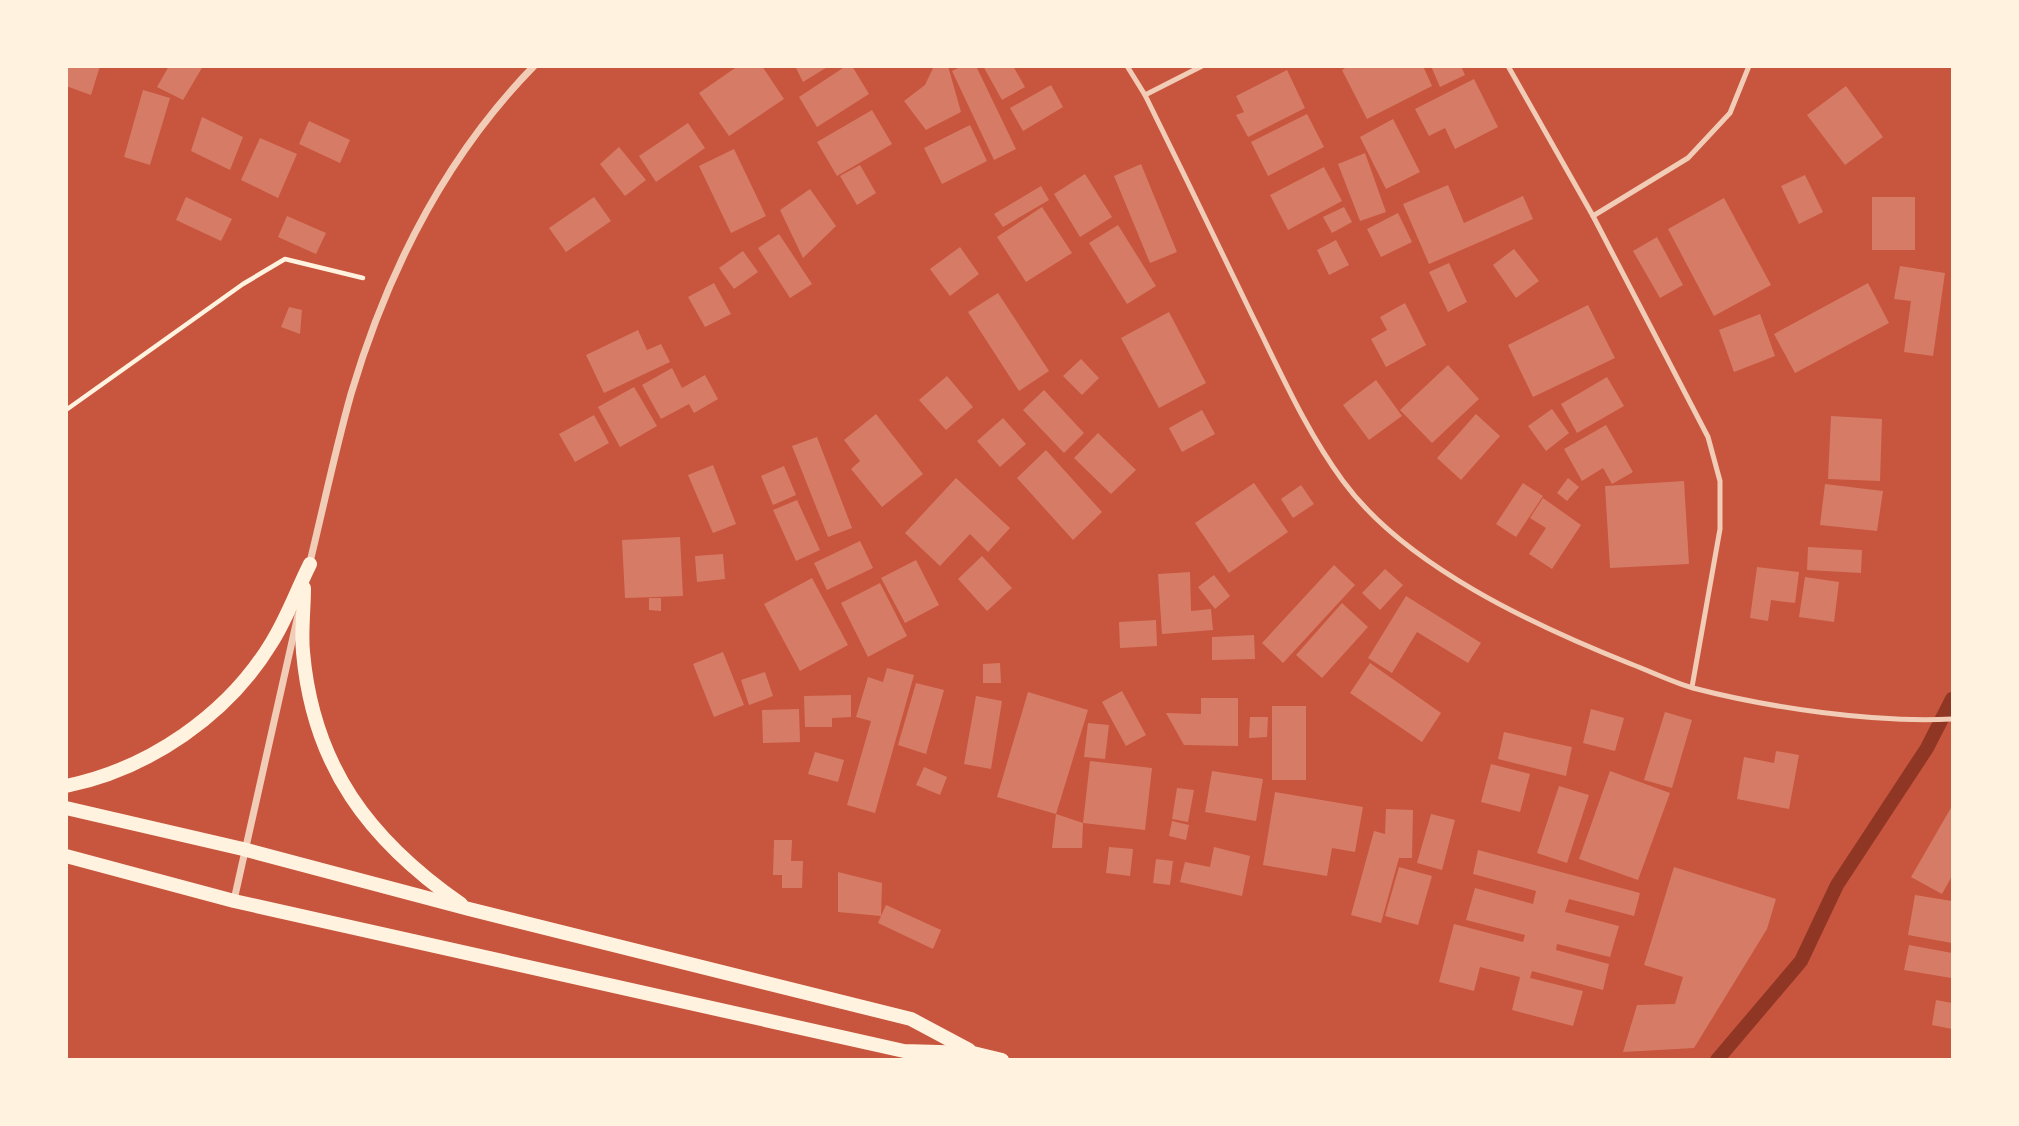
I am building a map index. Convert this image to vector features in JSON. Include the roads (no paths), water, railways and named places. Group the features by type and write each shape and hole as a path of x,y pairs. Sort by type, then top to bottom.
{"main road":[{"path":"66,786 95,780 139,764 186,732 234,692 272,642 310,564"},
{"path":"304,588 303,651 313,714 329,758 355,803 387,846 420,876 469,909"},
{"path":"66,808 243,849 469,909 911,1019 974,1053"},
{"path":"66,856 234,901 904,1051 974,1053 1002,1059"}],"street":[{"path":"234,901 243,849 351,394 390,284 457,158 500,101 534,66"}],"lane":[{"path":"1128,66 1146,95 1293,399 1343,482 1391,533 1451,576 1584,645 1692,687 1835,712 1925,721 1952,719"},
{"path":"1146,95 1202,66"},
{"path":"1508,66 1593,216 1708,437 1720,481 1720,528 1692,687"},
{"path":"1593,216 1688,158 1730,113 1749,66"}],"waterway":[{"path":"1717,1060 1801,961 1837,885 1927,748 1952,699"}]}
